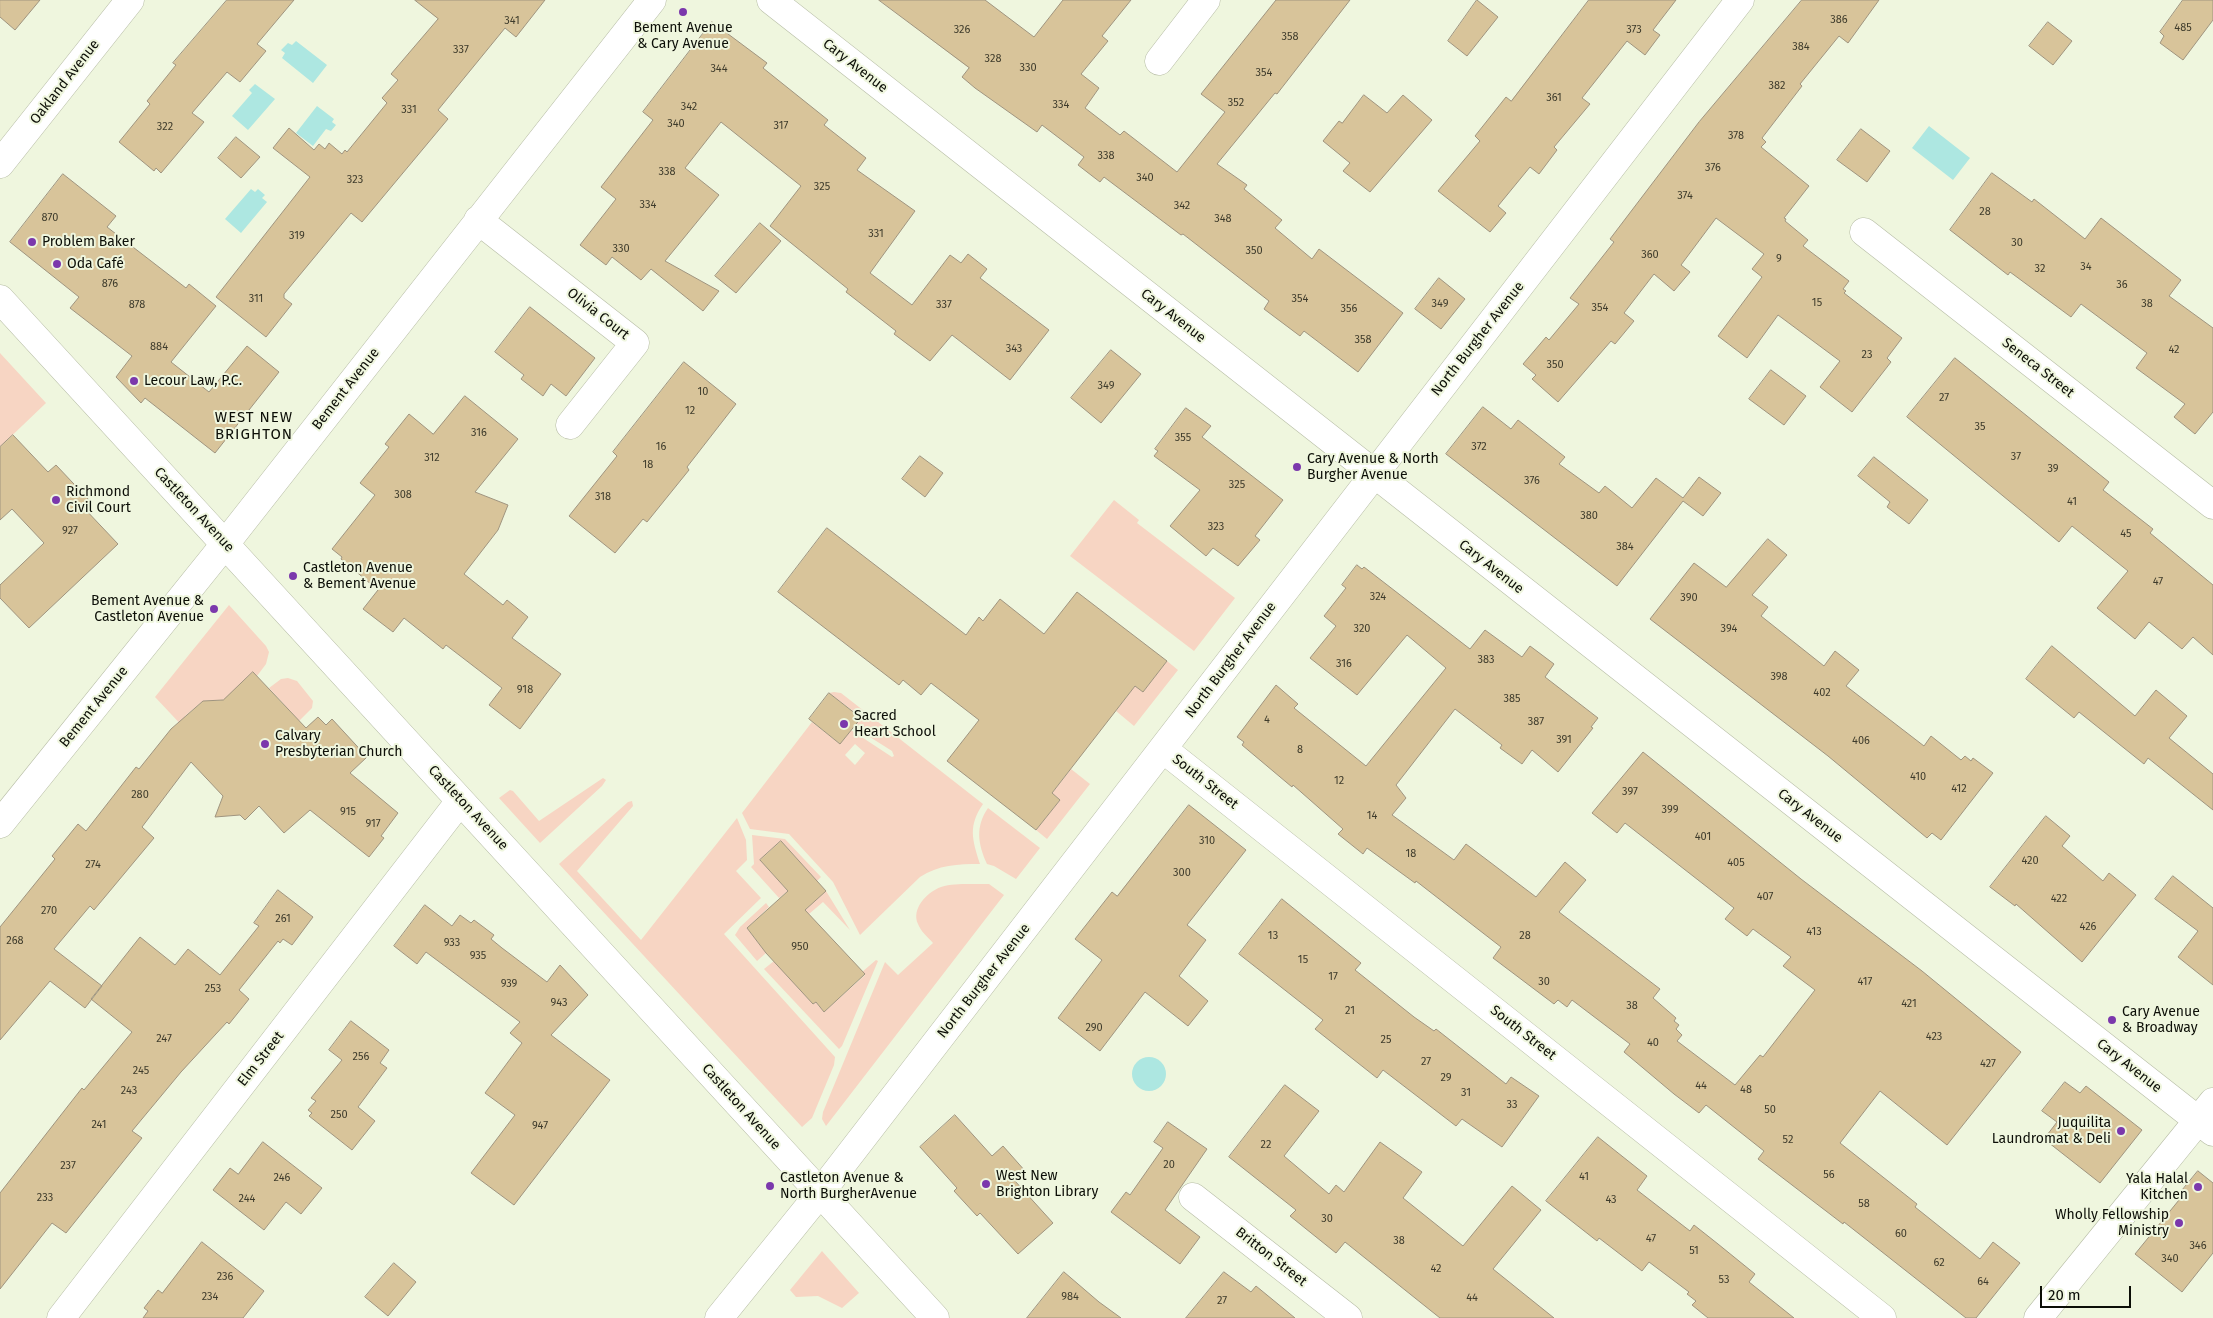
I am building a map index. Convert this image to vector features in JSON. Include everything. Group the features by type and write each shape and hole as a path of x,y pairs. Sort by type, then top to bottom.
{"street":[{"name":"Oakland Avenue","path":"0,164 130,0"},
{"name":"Bement Avenue","path":"0,824 225,544 652,0"},
{"name":"Cary Avenue","path":"770,0 1373,474 2208,1118"},
{"path":"1159,61 1206,0"},
{"name":"North Burgher Avenue","path":"718,1318 820,1193 1740,0"},
{"name":"Olivia Court","path":"478,220 635,343 570,426"},
{"name":"Seneca Street","path":"1864,232 2213,505"},
{"name":"Castleton Avenue","path":"0,299 935,1318"},
{"name":"South Street","path":"1163,749 1882,1318"},
{"name":"Elm Street","path":"61,1318 460,801"},
{"path":"2038,1318 2208,1118"},
{"name":"Britton Street","path":"1193,1197 1348,1318"}],"shaded area":[{"path":"0,353 46,403 0,447"},
{"path":"1114,500 1139,520 1137,523 1235,598 1194,651 1070,556"},
{"path":"229,605 266,646 269,652 266,664 257,676 236,716 221,700 203,701 185,716 186,730 155,697"},
{"path":"1167,661 1178,670 1134,726 1116,711 1135,686 1143,692"},
{"path":"288,678 297,681 313,701 312,708 299,721 269,688 281,679"},
{"path":"829,693 841,693 983,804 973,826 973,840 980,864 948,866 920,877 860,935 833,882 789,834 750,829 742,813 812,722 840,744 851,730 892,757 894,756 892,751 854,727 861,717","holes":["855,744 865,753 855,765 845,755"]},
{"path":"1071,769 1090,784 1047,839 1036,830 1060,800 1052,793"},
{"path":"603,778 606,780 602,786 540,843 499,798 510,790 513,791 539,821"},
{"path":"632,801 633,806 577,871 641,940 737,818 746,840 747,860 736,871 761,898 724,934 835,1057 834,1065 812,1118 802,1127 559,864 628,802"},
{"path":"988,808 1040,848 1016,879 987,864 984,857 979,836 981,822"},
{"path":"752,835 785,839 821,877 817,881 781,841 760,860 788,891 779,898 751,867 754,864"},
{"path":"989,884 1004,895 826,1126 822,1119 823,1112 885,962 898,975 933,943 921,930 916,918 919,907 926,897 941,887"},
{"path":"826,891 850,930 823,902 809,914 805,910"},
{"path":"766,903 769,907 747,928 766,953 757,961 735,935 740,927"},
{"path":"876,960 878,961 842,1046 839,1049 764,969 774,961 813,1004 816,1002 824,1012 865,975 862,972"},
{"path":"822,1251 859,1293 842,1308 818,1296 796,1297 790,1290"}],"water":[{"path":"296,41 327,65 313,83 282,58 285,53 281,50 288,43 292,45"},
{"path":"255,84 275,99 248,130 232,116 252,93 249,90"},
{"path":"317,106 334,119 332,122 336,125 331,131 326,129 313,146 296,133"},
{"path":"1929,126 1970,158 1953,180 1912,148"},
{"path":"251,189 255,192 258,189 265,195 262,198 267,202 241,233 225,219"},
{"path":"1149,1057 1156,1058 1161,1062 1165,1067 1165,1081 1161,1086 1156,1090 1149,1091 1142,1090 1137,1086 1133,1081 1132,1074 1133,1067 1137,1062 1142,1058"}],"building":[{"path":"0,0 40,0 15,30 0,17"},
{"path":"227,0 294,0 257,44 266,51 240,82 227,72 192,113 204,122 161,173 156,168 154,171 119,142 150,104 147,101 176,65 173,63"},
{"path":"415,0 545,0 516,37 505,28 438,110 448,119 362,222 351,213 284,294 284,298 292,304 266,337 216,297 310,177 273,148 289,128 314,150 319,144 325,149 329,143 342,154 345,150 347,152 387,103 382,98 398,80 391,74 438,19"},
{"path":"879,0 985,0 1034,37 1063,0 1131,0 1102,36 1108,41 1081,74 1099,88 1085,108 1120,135 1124,131 1177,172 1225,112 1201,94 1276,0 1350,0 1277,94 1275,93 1217,164 1247,185 1244,189 1282,220 1275,228 1312,259 1319,249 1403,313 1358,372 1304,331 1300,336 1264,309 1269,301 1183,234 1181,235 1104,177 1100,182 1078,165 1084,157 1042,125 1037,132 975,88 962,77 969,68"},
{"path":"1477,0 1498,17 1467,56 1448,41"},
{"path":"1589,0 1676,0 1653,30 1660,35 1645,55 1627,41 1582,98 1590,104 1554,147 1557,150 1539,174 1530,167 1498,206 1506,213 1490,232 1438,191 1480,141 1475,136 1506,97 1511,101"},
{"path":"1802,0 1879,0 1848,43 1839,36 1800,84 1802,86 1762,138 1766,142 1761,147 1809,186 1784,218 1786,219 1785,221 1808,240 1803,246 1849,281 1843,289 1846,291 1844,293 1902,338 1887,358 1891,362 1852,412 1820,387 1840,361 1778,315 1747,358 1718,336 1762,277 1752,269 1764,254 1716,218 1681,265 1690,272 1674,291 1654,274 1624,313 1634,321 1615,344 1611,341 1558,402 1532,379 1536,375 1523,364 1546,337 1549,340 1579,304 1570,298 1614,242 1610,239 1699,122"},
{"path":"2183,0 2213,0 2213,20 2183,60 2160,43 2164,36 2160,32"},
{"path":"712,22 767,63 763,68 828,120 824,125 866,158 857,170 915,211 870,273 912,305 950,255 961,263 968,254 987,269 980,278 1049,330 1010,380 952,335 930,361 894,334 896,331 846,292 848,289 770,226 801,186 721,122 685,168 719,195 665,261 719,291 703,311 651,269 641,280 612,257 606,265 580,245 616,199 601,187 653,120 643,112"},
{"path":"2048,22 2072,41 2053,65 2029,46"},
{"path":"1364,95 1387,113 1403,95 1432,120 1370,192 1343,171 1350,163 1323,141 1339,121 1342,123"},
{"path":"1861,129 1890,151 1867,182 1837,160"},
{"path":"236,137 260,157 241,178 218,158"},
{"path":"1992,173 2032,202 2034,199 2085,239 2101,218 2181,280 2169,296 2213,328 2213,412 2195,434 2174,417 2185,404 2136,368 2147,353 2081,304 2071,317 2010,272 2008,275 1950,230"},
{"path":"63,174 116,216 107,227 186,288 189,284 216,306 171,362 209,392 247,346 279,372 215,453 145,398 141,403 116,377 132,356 70,308 79,297 10,242"},
{"path":"760,223 781,241 736,293 715,276"},
{"path":"1439,278 1465,299 1441,329 1415,309"},
{"path":"530,307 595,358 566,396 551,384 543,396 521,379 524,375 495,352"},
{"path":"1111,350 1141,374 1101,423 1071,398"},
{"path":"1955,358 2109,482 2103,490 2153,529 2150,533 2213,585 2213,655 2193,637 2182,649 2149,622 2135,639 2097,608 2128,571 2072,526 2059,542 1907,417"},
{"path":"684,362 736,404 687,467 689,470 647,522 643,519 615,553 569,516 617,456 613,452"},
{"path":"1771,370 1806,396 1784,425 1749,399"},
{"path":"465,396 518,439 475,492 508,505 498,530 464,574 503,605 507,600 528,617 512,638 561,674 520,729 489,705 502,688 446,645 443,649 404,618 393,632 363,609 378,590 332,549 375,495 360,483 389,447 385,444 409,414 433,434"},
{"path":"1483,407 1511,429 1518,420 1565,457 1559,464 1599,493 1605,486 1632,508 1656,478 1683,498 1699,477 1721,493 1703,516 1683,501 1617,586 1446,454"},
{"path":"1186,408 1211,426 1202,437 1283,500 1255,536 1260,540 1238,566 1213,548 1206,556 1170,526 1200,490 1154,456 1158,451 1155,449"},
{"path":"13,435 48,472 56,465 90,501 83,507 118,544 29,628 0,598 0,585 44,543 12,509 0,520 0,447"},
{"path":"920,456 943,473 925,497 902,479"},
{"path":"1874,457 1928,500 1909,524 1887,507 1890,502 1858,476"},
{"path":"827,528 966,635 979,617 983,621 1000,599 1044,634 1077,592 1167,661 1143,692 1135,686 1052,793 1060,800 1036,830 947,761 979,720 931,683 921,695 903,680 899,685 778,592"},
{"path":"1768,539 1787,555 1752,595 1768,607 1761,616 1824,666 1835,651 1859,670 1846,686 1924,746 1931,736 1961,760 1965,756 1971,761 1973,758 1993,773 1941,840 1932,833 1927,838 1828,756 1650,619 1694,563 1726,587"},
{"path":"1357,565 1362,569 1364,567 1470,649 1485,630 1522,657 1530,646 1554,664 1545,677 1598,718 1591,727 1593,728 1558,772 1532,750 1522,764 1500,748 1502,745 1455,709 1396,785 1406,798 1392,815 1454,860 1466,844 1536,897 1565,862 1586,880 1559,912 1660,989 1653,998 1676,1018 1674,1021 1679,1025 1676,1029 1682,1035 1677,1041 1735,1085 1760,1055 1763,1057 1815,990 1783,966 1791,957 1753,929 1747,936 1725,919 1734,908 1625,823 1617,833 1592,813 1643,752 1801,879 1922,971 2021,1052 1947,1145 1880,1091 1840,1143 1917,1204 1915,1207 1980,1259 1993,1242 2020,1263 1976,1318 1966,1318 1844,1222 1843,1224 1758,1159 1764,1151 1706,1105 1699,1113 1674,1094 1624,1052 1630,1044 1572,1000 1567,1007 1558,1000 1554,1004 1493,958 1501,947 1416,881 1415,883 1367,848 1363,854 1338,834 1343,829 1293,785 1292,787 1242,745 1244,742 1237,737 1276,685 1298,704 1294,708 1366,766 1446,668 1407,635 1357,695 1310,658 1336,626 1324,616 1346,588 1342,585"},
{"path":"2052,646 2135,716 2156,690 2187,716 2169,738 2213,774 2213,810 2148,758 2144,764 2079,712 2074,718 2026,679"},
{"path":"253,672 306,728 318,717 326,725 332,719 367,757 350,773 398,813 381,836 384,838 369,857 310,810 284,833 259,806 245,820 240,815 215,817 223,796 191,762 142,827 154,838 94,910 90,906 54,949 102,986 85,1008 50,981 0,1040 0,927 55,859 52,856 78,824 86,831 136,767 139,769 171,729 203,701 223,700"},
{"path":"829,693 861,718 840,744 809,719"},
{"path":"1189,805 1246,850 1187,925 1206,940 1179,976 1208,1001 1188,1026 1145,992 1100,1051 1058,1018 1102,960 1075,939 1112,892 1117,896"},
{"path":"2046,816 2070,836 2062,846 2103,881 2109,873 2136,895 2082,962 2016,904 2015,906 1990,887"},
{"path":"781,841 826,891 805,910 865,974 824,1012 816,1002 813,1004 766,953 747,928 788,891 760,860"},
{"path":"2173,876 2213,908 2213,985 2178,957 2198,931 2155,899"},
{"path":"278,890 313,917 292,945 283,939 280,943 278,941 239,990 249,999 229,1024 227,1022 181,1072 132,1131 142,1138 66,1233 52,1223 0,1289 0,1193 82,1088 84,1090 132,1032 91,999 140,937 175,965 188,949 220,975 259,926 254,923"},
{"path":"1282,899 1361,963 1355,970 1414,1017 1434,1031 1436,1029 1506,1084 1511,1077 1539,1096 1502,1147 1462,1119 1456,1126 1383,1070 1377,1078 1315,1029 1323,1020 1239,954"},
{"path":"425,905 452,926 460,915 471,923 474,920 494,935 491,939 547,982 560,965 588,995 551,1035 610,1080 514,1205 471,1173 515,1115 485,1093 522,1043 510,1033 520,1022 426,952 417,964 394,946"},
{"path":"351,1021 389,1050 380,1063 387,1068 358,1107 375,1121 352,1150 309,1116 312,1113 308,1110 316,1101 311,1098 342,1060 329,1050"},
{"path":"2065,1082 2080,1093 2086,1086 2142,1130 2100,1183 2044,1139 2057,1122 2042,1111"},
{"path":"1285,1085 1319,1111 1284,1156 1329,1194 1336,1185 1344,1192 1380,1142 1422,1172 1403,1198 1463,1246 1512,1186 1541,1210 1493,1269 1554,1318 1440,1318 1345,1242 1336,1253 1290,1216 1296,1210 1229,1157"},
{"name":"West New Brighton Library","path":"955,1115 992,1156 1003,1146 1026,1172 1015,1181 1053,1223 1018,1254 980,1213 977,1216 954,1191 957,1188 920,1147"},
{"path":"1168,1122 1207,1149 1165,1210 1200,1237 1180,1264 1111,1212 1126,1192 1130,1195 1163,1148 1154,1142"},
{"path":"1598,1137 1647,1176 1637,1190 1690,1231 1694,1225 1755,1274 1749,1282 1794,1318 1708,1318 1692,1305 1696,1301 1687,1294 1689,1292 1649,1262 1642,1271 1599,1238 1597,1241 1546,1201"},
{"path":"263,1142 322,1188 301,1214 286,1202 264,1230 213,1190 230,1168 238,1174"},
{"path":"2198,1171 2213,1183 2213,1253 2182,1292 2135,1254 2179,1200 2176,1198"},
{"path":"202,1242 264,1291 243,1318 143,1318 148,1311 144,1308 158,1290 162,1293"},
{"path":"394,1263 416,1282 388,1316 365,1297"},
{"path":"1064,1272 1099,1302 1121,1318 1027,1318"},
{"path":"1224,1272 1251,1292 1256,1286 1295,1318 1186,1318"}],"place":[{"name":"Bement Avenue & Cary Avenue","path":"683,12"},
{"name":"Problem Baker","path":"32,242"},
{"name":"Oda Café","path":"57,264"},
{"name":"Lecour Law, P.C.","path":"134,381"},
{"name":"Cary Avenue & North Burgher Avenue","path":"1297,467"},
{"name":"Richmond Civil Court","path":"56,500"},
{"name":"Castleton Avenue & Bement Avenue","path":"293,576"},
{"name":"Bement Avenue & Castleton Avenue","path":"214,609"},
{"name":"Sacred Heart School","path":"844,724"},
{"name":"Calvary Presbyterian Church","path":"265,744"},
{"name":"Cary Avenue & Broadway","path":"2112,1020"},
{"name":"Juquilita Laundromat & Deli","path":"2121,1131"},
{"name":"West New Brighton Library","path":"986,1184"},
{"name":"Castleton Avenue & North BurgherAvenue","path":"770,1186"},
{"name":"Yala Halal Kitchen","path":"2198,1187"},
{"name":"Wholly Fellowship Ministry","path":"2179,1223"}],"district":[{"name":"WEST NEW BRIGHTON","path":"254,426"}]}
